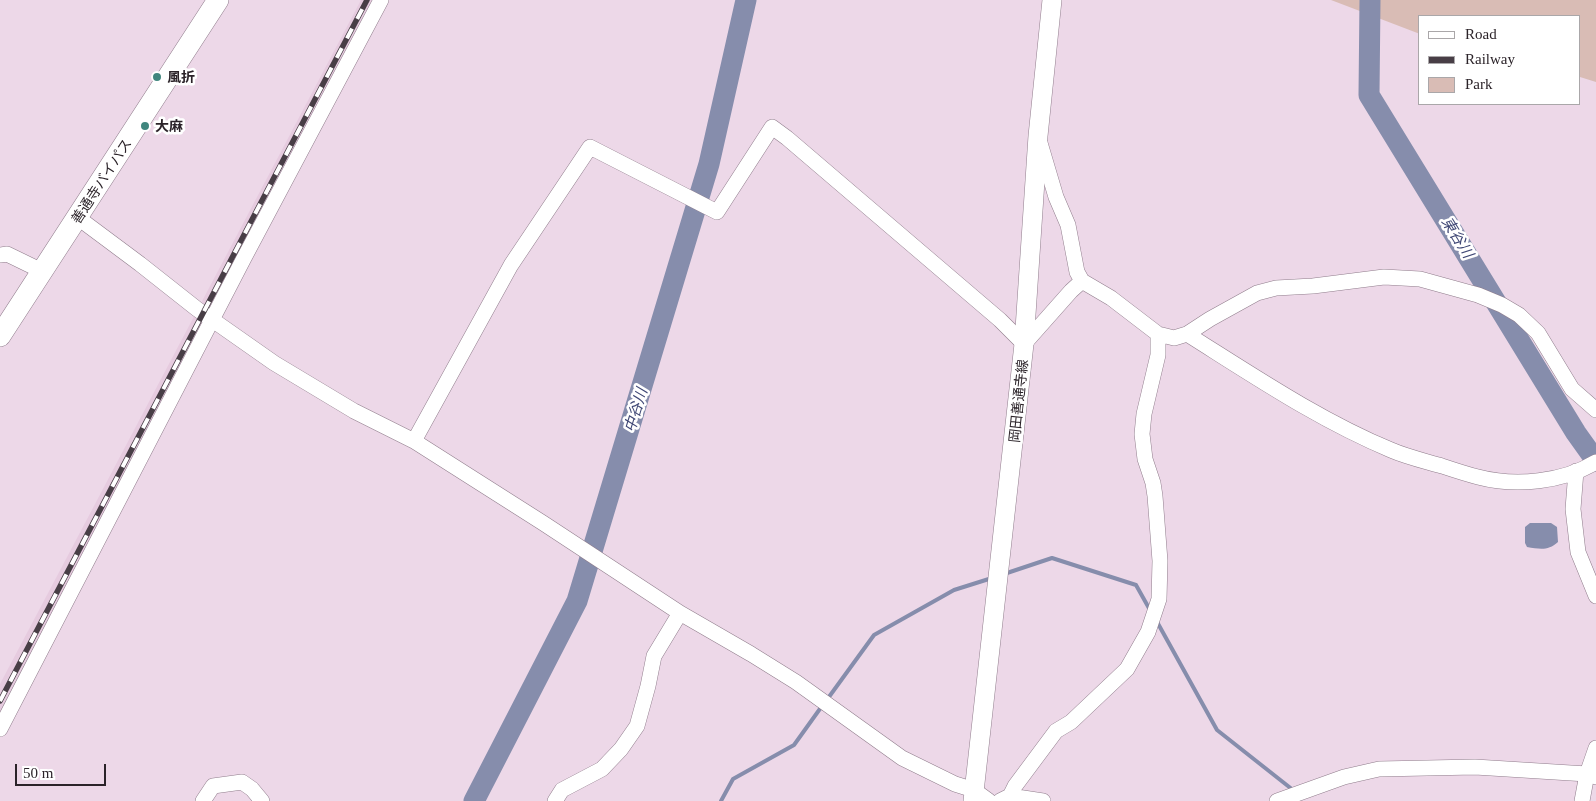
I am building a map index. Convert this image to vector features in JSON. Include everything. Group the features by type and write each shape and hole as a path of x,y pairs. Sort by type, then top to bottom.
{"highway":[{"name":"善通寺バイパス","path":"0,336 218,0"}],"main road":[{"name":"岡田善通寺線","path":"978,797 1024,344 1038,136 1052,0"}],"street":[{"path":"0,729 380,0"},
{"path":"414,441 511,265 590,147 716,212 772,127 993,313 1024,344 1082,281"},
{"path":"1038,136 1056,197 1068,226 1077,272 1082,281 1111,298 1158,334 1174,338 1187,334 1257,293 1276,288 1314,286 1384,277 1420,279 1478,295 1502,305 1519,315 1538,334 1572,389 1596,410"},
{"path":"77,217 213,320 274,363 354,411 414,441 680,613 796,682 902,758 978,797"},
{"path":"0,255 7,254 42,271"},
{"path":"1005,799 1056,731 1070,722 1127,669 1148,632 1159,600 1160,561 1155,496 1145,459 1142,434 1144,414 1158,355 1158,334"},
{"path":"1187,334 1311,411 1350,432 1394,451 1480,478 1512,482 1547,480 1576,471 1596,462"},
{"path":"1576,471 1573,509 1578,552 1596,596"},
{"path":"555,801 562,790 602,769 621,749 637,726 654,656 680,613"},
{"path":"1582,801 1591,775 1596,748"},
{"path":"1276,801 1344,777 1379,769 1475,767 1591,775"},
{"path":"203,801 214,786 242,782 252,789 262,801"},
{"path":"1005,799 1043,801"}],"shaded area":[{"path":"361,0 373,0 0,714 0,684"}],"green space":[{"path":"1331,0 1596,0 1596,82 1581,77 1581,15 1418,15 1418,33"}],"water":[{"path":"1530,523 1551,523 1557,527 1558,542 1547,548 1527,547 1525,543 1525,527"}],"waterway":[{"name":"中谷川","path":"474,801 577,601 709,164 746,0"},
{"name":"東谷川","path":"1370,0 1369,95 1576,433 1596,461"},
{"path":"1004,574 1052,558 1136,585 1150,610"},
{"path":"826,701 874,635 954,590 992,578"},
{"path":"1156,620 1217,730 1293,790"},
{"path":"721,801 733,779 794,745 822,706"}],"railway":[{"path":"0,701 367,0"}],"place":[{"name":"風折","path":"157,77"},
{"name":"大麻","path":"145,126"}]}
